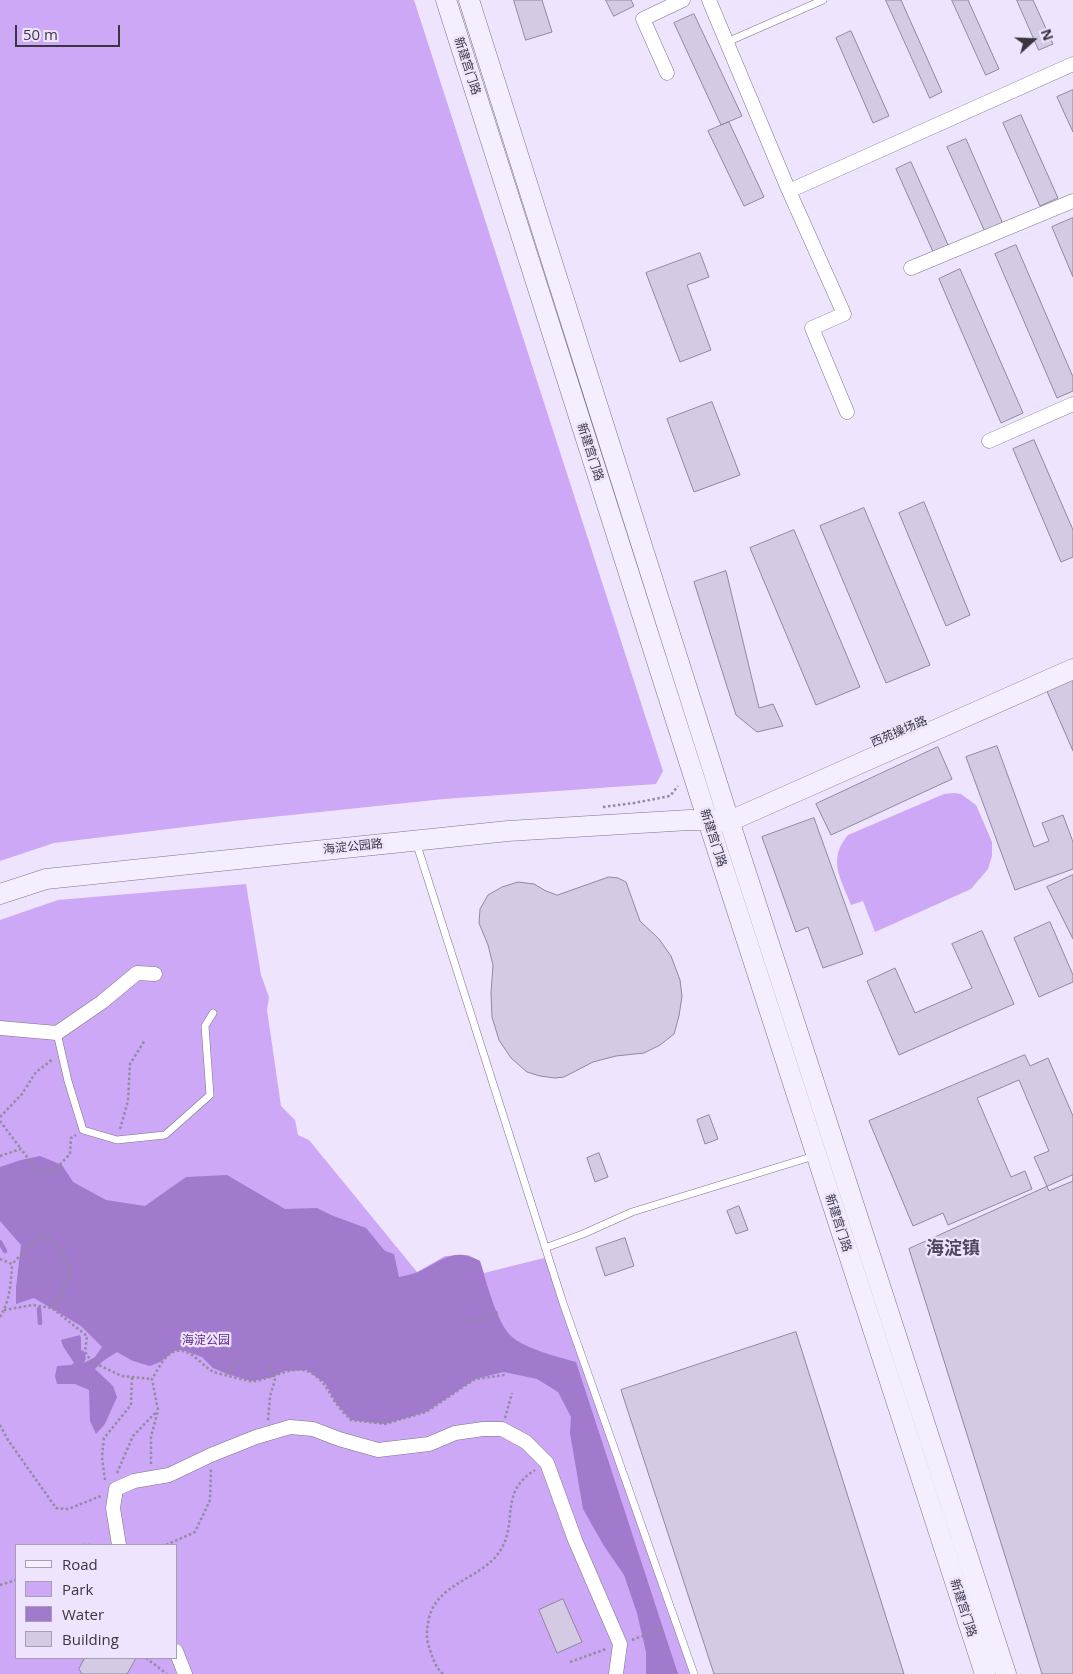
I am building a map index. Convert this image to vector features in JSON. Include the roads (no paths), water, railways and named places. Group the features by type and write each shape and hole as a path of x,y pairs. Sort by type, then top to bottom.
{"street":[{"name":"新建宫门路","path":"446,0 708,821 985,1674"},
{"name":"新建宫门路","path":"469,0 727,814 1006,1674"},
{"path":"667,73 643,19 684,0"},
{"path":"709,0 789,191 844,314 812,328 847,412"},
{"path":"789,191 1073,64"},
{"path":"911,268 1073,201"},
{"path":"989,441 1073,404"},
{"name":"西苑操场路","path":"727,814 1073,657"},
{"name":"西苑操场路","path":"727,814 1073,668"},
{"name":"海淀公园路","path":"0,894 46,879 508,831 689,820 708,821 727,814"},
{"path":"0,1028 57,1033 102,1002 137,973 155,974"},
{"path":"118,1544 113,1508 116,1489 134,1481 169,1475 211,1455 290,1427 313,1429 339,1439 378,1450 429,1444 455,1433 483,1429 502,1429 526,1442 547,1463 575,1540 620,1644 616,1674"},
{"path":"178,1656 185,1674"}],"lane":[{"path":"727,42 823,0"},
{"path":"415,841 566,1313 694,1674"},
{"path":"57,1033 68,1081 83,1130 117,1140 165,1135 210,1095 205,1026 213,1013"},
{"path":"545,1248 583,1234 632,1212 816,1156"}],"water":[{"path":"40,1156 62,1165 73,1182 106,1200 145,1206 186,1177 227,1175 285,1209 317,1208 366,1228 385,1251 394,1254 399,1277 418,1272 454,1255 462,1255 480,1261 501,1322 511,1336 533,1349 576,1362 678,1674 646,1674 646,1652 637,1613 624,1575 604,1546 583,1509 570,1433 571,1417 558,1392 537,1379 504,1372 475,1379 426,1412 385,1424 351,1420 336,1403 325,1383 307,1370 284,1371 273,1377 251,1381 213,1368 202,1357 182,1350 174,1351 160,1362 150,1366 133,1361 117,1352 95,1369 113,1386 117,1397 105,1424 96,1434 90,1421 89,1390 75,1384 57,1384 55,1376 57,1366 74,1363 61,1340 80,1335 81,1350 84,1351 86,1358 84,1363 95,1357 102,1347 81,1326 34,1298 16,1304 21,1245 0,1221 0,1167"}],"waterway":[{"path":"0,1242 5,1251"},
{"path":"39,1309 40,1323"}],"district":[{"name":"海淀镇","path":"953,1249"}],"park label":[{"name":"海淀公园","path":"206,1341"}]}
